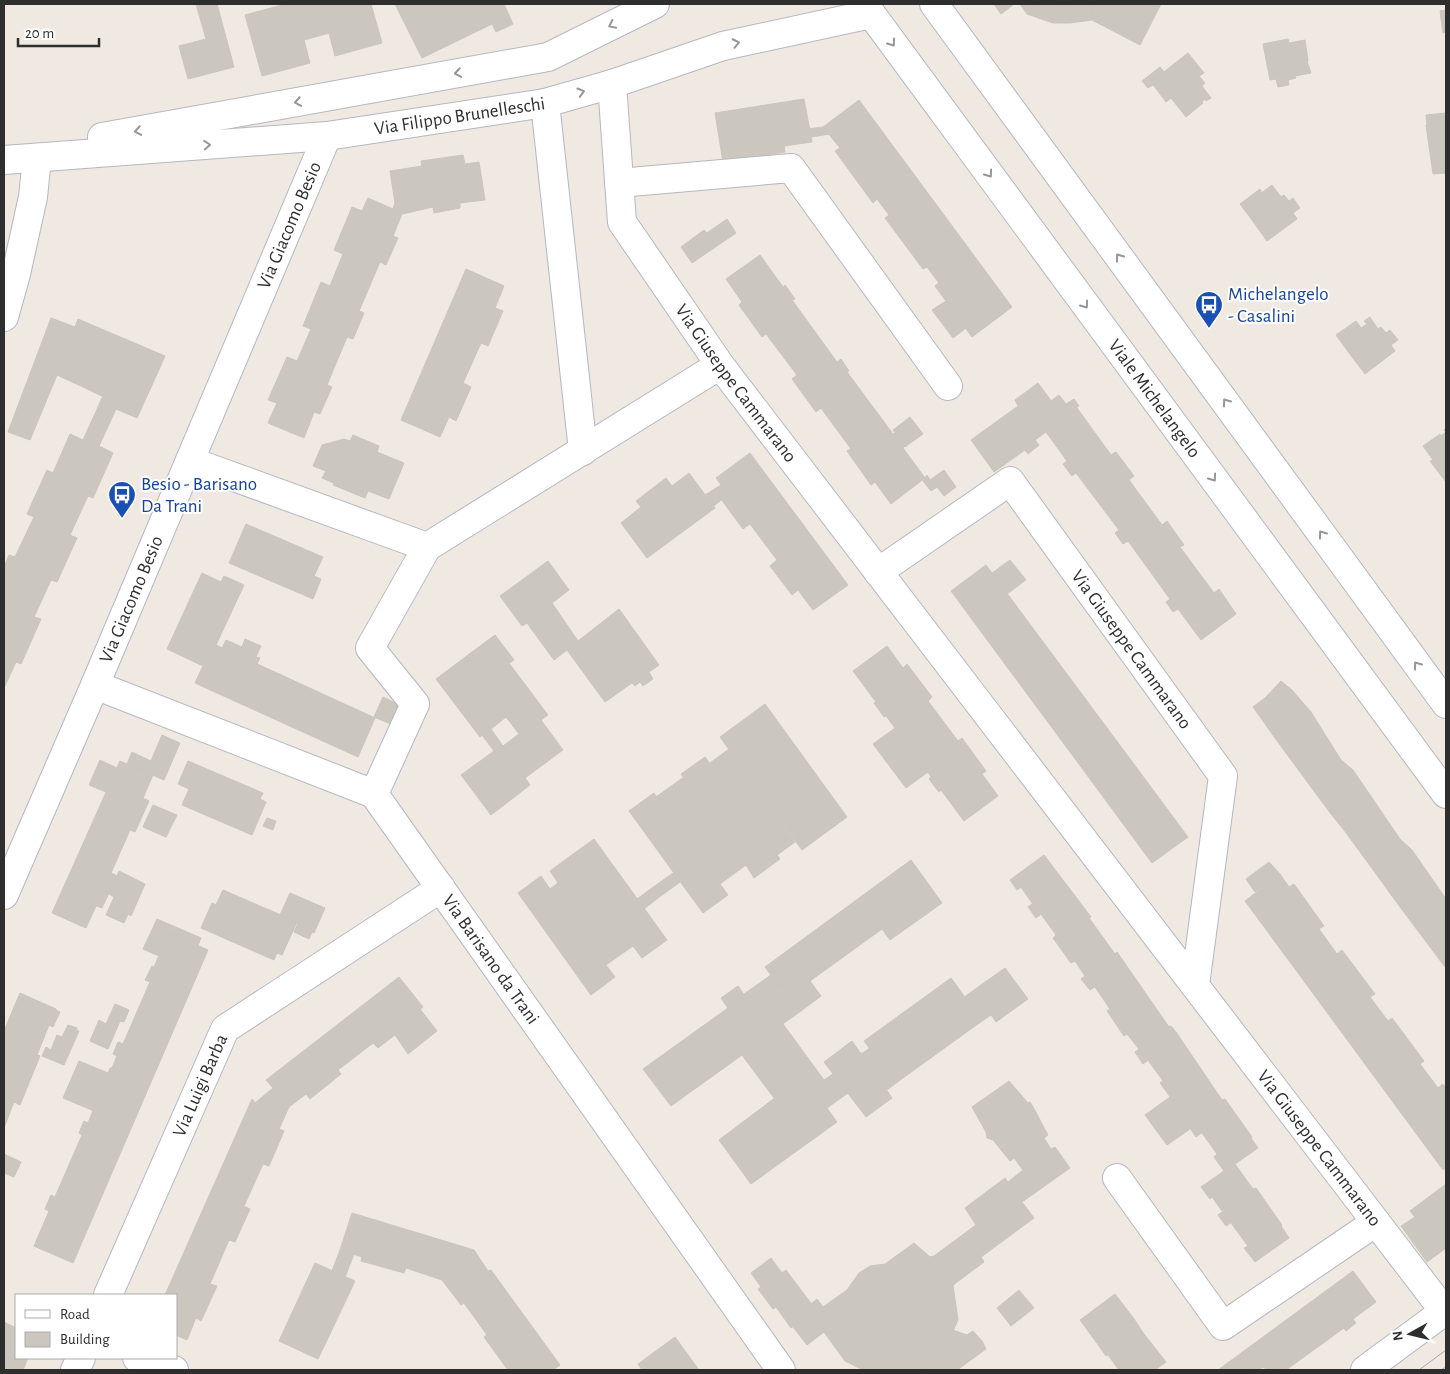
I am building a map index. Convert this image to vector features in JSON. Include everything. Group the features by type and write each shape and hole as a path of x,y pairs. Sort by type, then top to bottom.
{"street":[{"name":"Via Filippo Brunelleschi","path":"36,158 76,142 548,57 655,4"},
{"path":"934,4 1446,704"},
{"name":"Via Filippo Brunelleschi","path":"4,160 327,136 545,103 612,84 722,46 867,9"},
{"name":"Viale Michelangelo","path":"867,9 1443,782"},
{"name":"Via Giuseppe Cammarano","path":"612,84 622,222 720,365 1445,1311"},
{"path":"545,103 583,450"},
{"name":"Via Giacomo Besio","path":"4,895 95,685 327,136"},
{"path":"4,317 16,274 33,197 36,158"},
{"path":"618,183 791,168 948,386"},
{"path":"95,685 374,794 415,704 370,648 428,547 720,365"},
{"path":"190,461 428,547"},
{"name":"Via Giuseppe Cammarano","path":"878,572 1010,481 1223,776 1195,985"},
{"name":"Via Barisano da Trani","path":"374,794 781,1370"},
{"name":"Via Luigi Barba","path":"108,1294 224,1029 441,888"},
{"path":"1117,1178 1223,1326 1376,1222"},
{"path":"1365,1370 1445,1311"},
{"path":"140,1359 174,1370"}],"building":[{"path":"196,4 217,4 234,67 188,79 179,46 206,39"},
{"path":"286,4 371,4 382,43 335,56 329,33 304,40 310,63 262,76 245,15"},
{"path":"395,4 504,4 513,24 496,32 492,24 422,58"},
{"path":"994,4 1013,4 1013,5 1001,14"},
{"path":"1020,4 1037,4 1027,14"},
{"path":"1037,4 1052,4 1053,23 1027,14"},
{"path":"1069,4 1070,23 1053,23 1053,5"},
{"path":"1069,4 1092,4 1092,20 1070,23"},
{"path":"1092,4 1161,4 1140,45 1092,20"},
{"path":"1446,10 1446,32 1443,33 1440,11"},
{"path":"1288,39 1289,43 1305,40 1307,61 1311,73 1295,76 1296,78 1288,80 1289,85 1278,87 1276,79 1270,80 1263,44"},
{"path":"1188,53 1204,73 1199,76 1205,83 1202,86 1211,98 1206,101 1205,99 1203,103 1186,117 1171,98 1166,102 1151,82"},
{"path":"1160,67 1164,72 1151,82 1153,85 1148,88 1142,81"},
{"path":"804,99 812,142 784,146 785,152 723,162 715,113"},
{"path":"859,100 1012,307 972,337 935,286 939,283 927,267 923,269 885,218 889,215 877,199 873,203 835,151 840,148 823,127"},
{"path":"1446,113 1446,117 1436,118 1437,124 1427,125 1426,115"},
{"path":"1446,117 1446,173 1433,174 1426,125 1437,124 1436,118"},
{"path":"823,127 830,134 811,137 808,129"},
{"path":"463,155 465,164 479,162 485,200 460,203 460,208 434,213 433,207 402,214 393,236 398,238 386,265 380,262 359,311 364,313 353,339 347,337 327,385 332,387 320,414 314,412 304,438 268,423 277,403 268,400 287,357 297,361 311,329 303,326 321,282 330,286 343,254 334,250 352,207 362,211 368,198 393,209 395,203 390,171 422,166 421,161"},
{"path":"1272,185 1281,197 1284,195 1289,201 1293,198 1300,208 1293,213 1297,219 1267,241 1252,220 1255,218 1246,205"},
{"path":"1260,189 1262,193 1246,205 1255,218 1252,220 1240,204"},
{"path":"727,219 736,233 692,263 681,247 704,230 707,233"},
{"path":"760,255 783,287 785,285 795,299 792,300 837,362 841,359 849,371 847,372 893,434 895,433 905,446 903,448 925,478 891,504 875,482 871,485 847,451 851,449 821,408 816,412 792,379 797,375 766,334 762,337 739,305 742,302 726,279"},
{"path":"466,269 504,286 495,308 503,311 488,346 481,343 463,383 471,387 456,421 449,417 440,437 401,420"},
{"path":"946,301 966,328 953,338 932,310"},
{"path":"1370,317 1378,329 1381,327 1386,333 1390,330 1398,340 1391,345 1395,351 1365,374 1349,353 1352,350 1343,337 1359,325 1361,328 1367,324 1364,321"},
{"path":"51,318 75,327 78,319 165,356 157,374 117,357 119,352 74,334 30,440 8,432"},
{"path":"1356,321 1359,325 1343,337 1352,350 1349,353 1336,335"},
{"path":"74,334 119,352 117,357 157,374 137,418 116,409 99,446 113,453 93,498 88,496 70,535 77,538 57,582 51,580 34,617 41,619 21,664 16,662 4,688 4,567 9,555 15,557 34,517 27,514 47,470 53,473 70,434 83,440 103,396 106,398 114,381 91,371 83,387 57,375"},
{"path":"91,371 114,381 106,398 83,387"},
{"path":"1038,383 1063,417 1077,408 1111,455 1116,452 1134,476 1129,480 1162,525 1167,521 1184,545 1180,547 1214,593 1219,589 1236,614 1201,640 1178,609 1173,612 1166,602 1170,599 1128,541 1123,544 1115,533 1119,530 1076,473 1072,476 1063,464 1067,461 1046,432 1035,440 1039,445 1028,454 1025,450 994,472 971,440 1018,406 1015,400"},
{"path":"1059,395 1066,404 1074,399 1079,406 1063,417 1051,401"},
{"path":"910,417 923,434 905,447 893,430"},
{"path":"1446,432 1446,482 1430,461 1433,460 1423,446"},
{"path":"353,435 379,446 377,452 404,463 389,499 368,491 365,498 333,485 334,483 322,478 326,471 313,466 322,445 344,439 350,441"},
{"path":"750,453 848,585 813,610 798,590 792,595 770,566 777,560 750,524 743,529 721,499 728,494 716,478"},
{"path":"944,470 956,487 944,496 937,487 931,491 923,481 927,475 930,480"},
{"path":"689,473 715,508 647,558 621,523 641,507 636,501 666,478 672,486"},
{"path":"721,485 728,494 714,506 705,495"},
{"path":"246,524 323,557 314,576 321,579 313,599 229,563"},
{"path":"1010,560 1026,580 1007,594 992,573"},
{"path":"548,561 569,590 552,603 578,641 619,609 659,665 649,672 653,679 643,686 640,682 635,686 632,683 605,702 567,650 554,660 527,623 522,626 500,596"},
{"path":"986,565 1188,837 1152,863 951,591"},
{"path":"202,573 221,582 224,576 244,585 216,645 375,718 358,757 195,683 203,666 167,649"},
{"path":"495,635 514,660 486,680 468,655"},
{"path":"245,639 261,646 256,657 260,658 257,664 222,648 226,640 242,647"},
{"path":"887,646 903,668 907,664 932,697 928,701 958,741 962,738 986,771 982,774 998,796 964,821 941,790 939,792 929,779 931,777 928,772 886,716 884,717 874,703 876,702 853,671"},
{"path":"468,655 486,680 509,663 548,715 541,720 563,750 525,778 530,785 491,815 461,775 494,751 482,735 480,737 436,679","holes":["506,717 519,734 503,746 491,729"]},
{"path":"1281,681 1292,690 1311,712 1341,760 1353,770 1400,839 1412,850 1446,899 1445,967 1400,907 1416,897 1424,908 1432,903 1402,862 1394,869 1400,877 1395,881 1396,883 1387,889 1344,830 1358,818 1367,831 1375,824 1345,786 1338,792 1343,800 1336,805 1339,808 1331,814 1286,753 1301,743 1309,754 1317,747 1289,710 1280,715 1286,724 1278,729 1281,732 1275,738 1253,707 1265,698"},
{"path":"383,697 402,706 393,725 374,717"},
{"path":"765,704 847,817 802,850 720,737"},
{"path":"1289,710 1317,747 1309,754 1301,743 1286,753 1275,738 1281,732 1278,729 1286,724 1280,715"},
{"path":"895,728 928,772 906,788 873,744"},
{"path":"162,735 180,743 164,780 127,764 132,752 151,761"},
{"path":"729,749 795,842 777,855 710,763"},
{"path":"705,757 780,859 754,878 746,865 720,884 728,895 703,913 629,811 654,793 664,808 692,788 681,774"},
{"path":"100,760 117,768 106,792 89,785"},
{"path":"120,761 153,775 143,798 149,801 135,832 130,830 111,873 117,876 102,908 96,906 86,928 52,913"},
{"path":"188,761 263,793 260,799 266,802 252,835 182,805 189,789 178,784"},
{"path":"684,777 692,788 664,808 656,797"},
{"path":"1345,786 1375,824 1367,831 1358,818 1344,830 1331,814 1339,808 1336,805 1343,800 1338,792"},
{"path":"153,805 177,815 166,837 143,827"},
{"path":"267,818 276,821 273,830 263,826"},
{"path":"594,839 667,940 642,958 633,946 606,965 615,977 591,995 518,893 541,876 550,889 578,869 569,857"},
{"path":"1044,855 1091,917 1089,918 1115,954 1117,952 1169,1027 1171,1026 1176,1032 1222,1100 1225,1099 1258,1148 1235,1164 1253,1189 1256,1188 1289,1238 1255,1262 1244,1248 1248,1246 1231,1223 1247,1211 1239,1200 1222,1211 1212,1197 1210,1199 1201,1187 1224,1171 1214,1157 1217,1154 1202,1133 1217,1121 1208,1110 1192,1122 1182,1107 1179,1109 1160,1083 1163,1081 1148,1060 1163,1049 1155,1038 1139,1049 1127,1034 1124,1036 1107,1011 1110,1009 1095,987 1108,978 1100,966 1085,976 1075,961 1071,963 1053,938 1056,935 1041,914 1056,902 1048,892 1032,903 1021,887 1017,890 1010,880"},
{"path":"569,857 578,869 558,883 550,871"},
{"path":"911,860 942,903 890,940 882,929 810,981 821,996 801,1011 781,984 779,986 765,967"},
{"path":"1269,862 1280,874 1255,892 1246,879"},
{"path":"1402,862 1432,903 1424,908 1416,897 1400,907 1387,889 1396,883 1395,881 1400,877 1394,869"},
{"path":"119,871 145,884 131,916 128,914 124,923 106,915 114,897 109,894"},
{"path":"673,873 680,882 658,898 652,888"},
{"path":"1280,874 1289,887 1294,884 1324,926 1319,929 1337,954 1342,950 1375,994 1370,997 1388,1021 1392,1018 1424,1061 1420,1064 1438,1088 1443,1084 1446,1089 1446,1168 1443,1170 1245,901"},
{"path":"652,888 658,898 644,909 637,899"},
{"path":"223,890 297,922 282,955 277,953 274,960 201,928 212,903 216,905"},
{"path":"1048,892 1056,902 1036,918 1028,907"},
{"path":"290,893 325,908 314,933 312,932 309,939 294,932 298,923 280,915"},
{"path":"157,919 201,938 198,945 169,933 159,956 143,949"},
{"path":"169,933 208,950 73,1263 34,1246 49,1211 45,1209 51,1195 55,1197 82,1135 79,1133 84,1121 88,1123 110,1068 112,1068 117,1056 113,1054 118,1042 123,1044 150,982 145,980 152,966 154,967"},
{"path":"1100,966 1108,978 1090,990 1081,979"},
{"path":"1005,968 1028,999 996,1022 974,990"},
{"path":"771,975 779,986 752,1006 744,994"},
{"path":"399,977 423,1007 405,1021 408,1025 378,1048 373,1043 338,1070 341,1074 310,1099 306,1094 289,1107 279,1129 284,1131 269,1166 263,1164 244,1206 250,1209 235,1242 229,1240 210,1284 217,1286 201,1321 196,1318 187,1340 178,1336 178,1294 165,1294 252,1099 255,1103 273,1088 266,1080"},
{"path":"951,978 982,1021 896,1083 864,1041"},
{"path":"781,984 801,1011 787,1021 768,995"},
{"path":"738,986 752,1006 750,1008 770,1033 772,1032 799,1067 768,1090 742,1055 671,1106 643,1069 728,1008 721,998"},
{"path":"974,990 991,1015 982,1021 964,997"},
{"path":"20,993 60,1012 53,1027 49,1025 37,1055 40,1056 20,1105 14,1102 4,1128 4,1031"},
{"path":"768,995 787,1021 770,1033 750,1008"},
{"path":"115,1004 129,1010 124,1022 120,1021 108,1049 90,1041 99,1020 106,1024"},
{"path":"420,1009 437,1031 408,1054 395,1035 408,1025 405,1021"},
{"path":"783,1024 824,1080 833,1074 848,1093 827,1108 804,1076 775,1099 768,1090 799,1067 772,1032"},
{"path":"68,1025 77,1028 76,1030 79,1031 64,1065 42,1056 46,1047 51,1050 57,1035 62,1037"},
{"path":"1155,1038 1163,1049 1143,1064 1135,1052"},
{"path":"852,1041 892,1098 866,1117 824,1062"},
{"path":"870,1048 896,1083 887,1090 861,1054"},
{"path":"79,1061 108,1073 94,1106 94,1111 63,1098"},
{"path":"804,1076 837,1122 751,1184 719,1140"},
{"path":"1009,1081 1028,1103 1030,1102 1048,1135 1044,1138 1051,1149 1055,1147 1070,1168 1022,1202 1034,1218 981,1257 984,1262 953,1285 934,1256 976,1225 965,1208 1005,1178 1008,1182 1023,1170 1014,1158 1010,1161 993,1140 987,1138 986,1132 972,1107 979,1102 996,1130 1019,1156 1041,1140 1024,1112 1002,1086"},
{"path":"1002,1086 1024,1112 1041,1140 1019,1156 996,1130 979,1102"},
{"path":"1170,1097 1179,1109 1182,1107 1192,1122 1188,1125 1190,1129 1167,1145 1145,1115"},
{"path":"1208,1110 1217,1121 1196,1137 1188,1125"},
{"path":"4,1154 21,1162 14,1177 4,1173"},
{"path":"1446,1184 1446,1248 1427,1262 1401,1226 1415,1217 1410,1211"},
{"path":"1239,1200 1247,1211 1226,1226 1218,1215"},
{"path":"352,1213 474,1250 488,1271 491,1270 560,1365 553,1370 508,1370 484,1337 487,1335 464,1303 461,1305 442,1280 406,1268 404,1273 361,1261 362,1257 340,1250"},
{"path":"914,1243 930,1257 934,1256 953,1285 958,1320 940,1359 924,1370 863,1370 845,1361 824,1332 807,1345 793,1327 816,1310 811,1304 817,1299 823,1307 847,1290 859,1273 870,1266 885,1264"},
{"path":"340,1250 354,1254 345,1277 332,1271"},
{"path":"771,1258 782,1273 786,1270 816,1310 791,1328 776,1307 773,1309 758,1289 761,1287 751,1273"},
{"path":"315,1263 355,1281 318,1359 279,1341"},
{"path":"1353,1271 1376,1302 1353,1319 1343,1307 1350,1302 1337,1286 1322,1298 1344,1328 1286,1370 1281,1370 1260,1343 1245,1354 1257,1370 1218,1370"},
{"path":"1337,1286 1350,1302 1343,1307 1356,1323 1346,1331 1322,1298"},
{"path":"1019,1290 1034,1308 1011,1326 997,1308"},
{"path":"1115,1294 1134,1319 1099,1346 1080,1320"},
{"path":"1134,1319 1144,1334 1124,1348 1121,1343 1106,1356 1099,1346"},
{"path":"4,1322 15,1328 15,1359 28,1359 23,1370 4,1370"},
{"path":"953,1330 967,1335 973,1331 986,1349 957,1370 924,1370 940,1359"},
{"path":"1144,1334 1166,1362 1155,1370 1119,1370 1108,1355 1121,1343 1124,1348"},
{"path":"675,1337 699,1370 642,1370 638,1364"},
{"path":"1260,1343 1281,1370 1266,1370 1264,1367 1257,1370 1245,1354"}],"tram line":[{"path":"1419,1370 1446,1350"},
{"path":"1441,1370 1446,1367"}],"place":[{"name":"Michelangelo - Casalini","path":"1209,329"},
{"name":"Besio - Barisano Da Trani","path":"122,519"}]}
